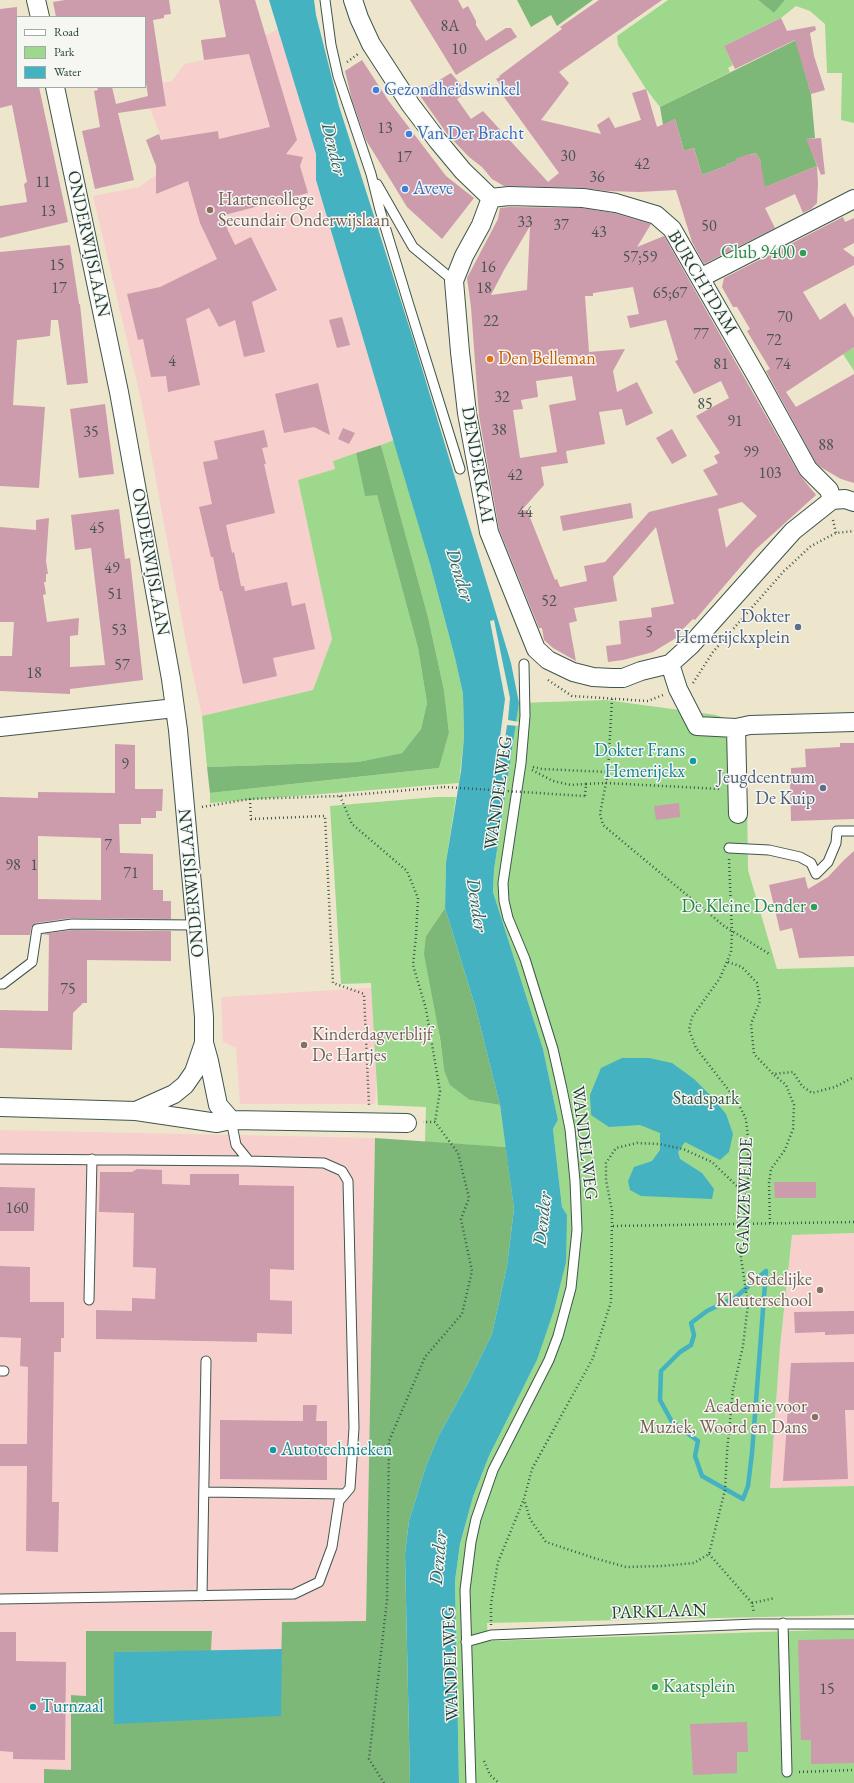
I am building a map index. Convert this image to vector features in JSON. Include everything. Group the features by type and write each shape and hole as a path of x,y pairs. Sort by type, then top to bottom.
{"street":[{"path":"36,0 40,16"},
{"path":"353,0 359,18 371,44 410,104 463,171 491,198"},
{"name":"ONDERWIJSLAAN","path":"55,88 119,392 148,549 178,730 204,1017 204,1043 218,1105 231,1120"},
{"name":"BURCHTDAM","path":"491,198 509,196 582,198 616,203 648,212 660,218 672,229 808,469 829,490 832,500"},
{"name":"DENDERKAAI","path":"491,198 482,225 464,256 454,281 467,413 489,532 536,649 548,660 573,672 593,677 612,678 623,678 642,671 670,664"},
{"path":"700,278 854,199"},
{"path":"854,502 845,499 832,500 793,531 691,645 670,664 678,689 697,726 736,728 750,726 854,722"},
{"path":"0,727 175,708"},
{"path":"736,728 738,814"},
{"name":"ONDERWIJSLAAN","path":"136,1111 174,1094 185,1085 194,1072 204,1043"},
{"name":"ONDERWIJSLAAN","path":"0,1107 136,1111 217,1123 231,1120 407,1123"}],"lane":[{"path":"325,0 336,69 371,174 380,210 460,469"},
{"path":"371,174 413,248 454,281"},
{"name":"WANDELWEG","path":"471,1783 465,1590 466,1572 476,1519 493,1470 546,1366 558,1336 571,1288 577,1230 575,1181 570,1129 562,1089 553,1049 525,959 508,918 504,901 503,882 521,764 526,704 524,664"},
{"path":"729,848 769,850 800,857 811,863 816,874 828,862 836,843 837,831 854,831"},
{"path":"0,984 3,984 32,962 37,929 72,924 196,925"},
{"path":"231,1120 236,1145 249,1161"},
{"path":"0,1159 324,1163 342,1171 348,1181 354,1428 350,1488 339,1501 332,1548 319,1582 294,1594 0,1599"},
{"path":"89,1300 92,1159"},
{"path":"202,1596 206,1361"},
{"path":"204,1492 344,1494"},
{"path":"783,1623 787,1772"},
{"name":"PARKLAAN","path":"466,1642 491,1635 783,1623 854,1624"}],"path":[{"path":"336,69 371,44"},
{"path":"612,678 608,772 600,814 603,825 732,932 771,955"},
{"path":"521,764 542,769 608,772"},
{"path":"521,764 554,781 571,785 606,783 738,790"},
{"path":"186,809 250,799 340,796 444,787 584,796 586,784"},
{"path":"340,796 352,824 407,871 418,898 413,965 426,1009 440,1091 435,1122 458,1153 469,1198 462,1219 472,1271 462,1314 425,1357 389,1441 386,1600 368,1759 384,1783"},
{"path":"250,799 251,820 325,816 333,983 364,994 370,1104 365,1122"},
{"name":"GANZEWEIDE","path":"709,1554 725,1489 726,1452 733,1390 743,1346 748,1304 741,1258 742,1247 747,1231 744,1209 747,1191 748,1138 746,1119 737,1101 696,1048 689,1030 692,1018 720,978 731,952 732,932 729,848"},
{"path":"728,962 742,967 757,983 760,1001 751,1024 754,1054 786,1085 794,1105 793,1130 785,1150 771,1169 768,1183 770,1223"},
{"path":"774,1074 794,1072 802,1086 812,1093 835,1087 854,1077"},
{"path":"407,1123 435,1122"},
{"path":"491,1635 490,1604 498,1562 524,1498 532,1469 584,1376 600,1337 611,1302 613,1226 612,1211 606,1180 606,1163 616,1148 637,1143 659,1144 683,1149 712,1162 739,1188 747,1191"},
{"path":"613,1226 854,1222"},
{"path":"524,1498 530,1519 546,1542 594,1558 626,1567 662,1566 694,1563 709,1554 752,1603 755,1624"},
{"path":"752,1603 775,1598"},
{"path":"787,1772 854,1770"}],"shaded area":[{"path":"278,29 316,154 316,180 394,440 333,461 335,469 298,480 332,639 313,690 202,716 186,642 141,400 93,196 139,187 156,175 173,169 150,108 166,106 163,83 172,81 184,64 204,60 201,40 250,34 251,38 266,35"},
{"name":"Kinderdagverblijf De Hartjes","path":"382,987 375,1104 240,1104 236,1048 223,1042 221,997"},
{"path":"0,1130 375,1138 366,1622 283,1622 282,1649 211,1651 212,1631 86,1696 72,1695 71,1770 44,1769 44,1783 0,1783"},
{"path":"854,1233 854,1486 770,1488 780,1347 792,1235"}],"green space":[{"path":"517,0 593,0 557,26 551,15 531,27"},
{"path":"668,0 758,0 774,13 785,0 854,0 854,123 841,120 842,73 827,73 825,24 810,11 796,6 781,18 724,46 733,65 728,68 730,72 660,107 646,89 618,45 617,36"},
{"path":"758,0 785,0 774,13"},
{"path":"796,40 811,94 815,138 807,139 817,166 741,197 761,167 760,160 756,153 736,159 736,161 726,166 702,175 694,148 684,151 675,119 663,125 660,107"},
{"path":"854,347 854,371 843,354"},
{"path":"394,440 430,564 463,694 464,737 459,783 210,803 210,793 439,768 449,733 444,690 428,617 381,445"},
{"path":"381,445 428,617 444,690 449,733 439,768 210,793 207,767 358,762 402,753 421,729 427,703 418,648 377,495 365,496 356,453"},
{"path":"356,453 365,495 377,495 418,648 427,703 421,729 402,753 358,762 207,767 202,716 313,690 332,639 298,480 335,469 333,461"},
{"name":"Stadspark","path":"606,700 716,715 729,720 746,720 748,870 777,969 854,967 854,1233 792,1235 780,1347 770,1488 854,1486 854,1615 487,1623 488,1641 854,1629 854,1783 459,1783 455,1581 460,1544 473,1497 489,1456 537,1360 567,1215 562,1207 553,1129 558,1120 543,1049 493,892 494,870 519,703"},
{"path":"436,797 456,797 446,862 445,908 426,936 444,1070 470,1100 500,1105 506,1147 425,1142 426,1107 378,1105 371,983 341,984 330,806"},
{"path":"445,908 476,1009 500,1105 470,1100 450,1085 444,1070 440,1038 424,954 426,936"},
{"path":"375,1138 506,1147 514,1209 507,1266 492,1334 469,1381 439,1435 426,1466 409,1521 405,1554 410,1783 44,1783 44,1769 71,1770 71,1695 86,1696 86,1631 212,1631 211,1651 114,1652 280,1716 282,1622 366,1621"}],"water":[{"name":"Dender","path":"269,0 314,0 316,15 339,106 414,342 511,663 519,703 494,870 493,892 543,1049 558,1120 553,1129 562,1207 567,1215 566,1262 554,1310 537,1360 489,1456 473,1497 460,1544 455,1581 459,1783 410,1783 405,1554 409,1521 426,1466 439,1435 469,1381 492,1334 507,1266 514,1209 500,1105 476,1009 445,908 446,862 461,771 464,737 463,694 430,564 316,180 316,154"},
{"path":"622,1058 649,1058 672,1063 694,1079 726,1114 733,1134 729,1152 720,1160 685,1142 678,1152 680,1159 702,1173 714,1189 712,1199 641,1196 630,1190 628,1181 634,1167 652,1161 660,1150 660,1133 640,1125 609,1127 591,1115 590,1095 601,1068"},
{"path":"282,1649 281,1716 114,1724 114,1652"}],"pier":[{"path":"494,620 510,698 508,720 519,722 518,726 507,725 503,754 498,753 505,699 490,621"}],"building":[{"path":"65,0 169,0 171,14 164,15 164,18 153,20 166,106 118,113 134,180 95,189 82,131 100,127 94,91 98,90 97,88 112,88 116,104 148,96 146,83 146,16 56,16 53,2"},
{"path":"219,0 255,0 297,140 286,154 303,157 300,166 308,193 221,216 235,245 251,237 277,290 252,302 265,352 244,357 235,320 219,327 209,308 186,319 200,385 168,392 166,376 151,377 143,339 138,340 127,294 160,287 217,259 200,223 188,181 156,194 156,166 146,140 159,134 161,140 218,131 219,139 270,127 249,54 204,60 201,40 226,37"},
{"path":"410,0 458,0 463,9 468,6 476,21 476,25 486,41 506,28 511,28 517,37 456,75"},
{"path":"599,0 662,0 559,72 569,83 541,120 601,134 597,125 609,117 615,128 641,120 632,93 646,89 657,127 675,119 684,151 694,148 702,175 726,166 736,161 736,159 748,154 751,155 756,153 760,160 765,187 817,166 817,203 811,209 803,213 795,194 765,208 775,228 704,264 692,242 676,190 639,192 607,191 583,188 504,186 492,179 482,167 469,157 448,135 418,93 451,73 467,92 457,99 471,119 483,111 548,182 559,173 504,97 507,94 496,79 562,29 560,27"},
{"path":"17,7 16,88 39,88 68,222 0,238 0,206 27,202 24,184 27,182 12,105 0,108 0,9"},
{"path":"781,18 787,31 815,26 816,30 810,33 814,56 825,90 811,94 795,40 735,69 724,46"},
{"path":"362,60 388,100 446,176 474,198 442,239 407,207 366,140 352,100 345,71"},
{"path":"821,138 825,174 821,175 806,139"},
{"path":"500,208 582,208 614,213 651,224 637,247 664,236 799,474 816,495 755,550 695,620 693,619 680,632 681,635 653,652 623,660 608,662 606,646 621,644 619,621 652,617 651,608 674,604 656,527 613,577 617,601 574,608 577,621 569,623 576,661 553,648 544,640 542,628 539,628 499,529 479,416 471,307 467,278 498,219","holes":["530,226 527,290 491,295","633,287 639,314 627,316 630,328 666,320 678,360 675,361 694,394 721,381 729,398 696,416 720,453 714,456 718,463 703,470 718,495 649,512 605,562 584,566 587,581 560,587 557,579 555,580 527,510 521,511 544,485 541,467 568,463 566,451 605,444 599,412 622,409 626,426 653,413 637,382 617,392 613,371 625,349 589,352 585,296 593,296 593,293","572,376 576,400 549,405 557,452 520,458 513,410 523,409 521,400 538,397 536,381","742,502 757,516 726,548 718,509"]},
{"path":"843,217 845,222 854,218 854,243 843,249 854,257 854,265 803,292 820,320 845,303 854,318 854,347 786,392 796,407 854,374 854,483 841,479 816,463 766,371 770,369 747,331 750,329 737,307 733,307 722,287 724,278"},
{"path":"70,245 80,304 88,383 67,385 58,320 51,320 50,336 17,340 13,405 45,407 39,488 0,486 0,252"},
{"path":"342,317 350,345 337,348 329,320"},
{"path":"318,383 330,435 314,427 284,433 275,394"},
{"path":"105,404 114,474 79,478 70,409"},
{"path":"343,428 355,433 349,444 338,439"},
{"path":"672,429 687,456 672,464 656,438"},
{"path":"264,430 268,447 262,448 266,464 264,464 275,513 226,525 232,553 234,552 241,586 244,586 245,591 287,582 292,606 305,603 315,649 273,658 277,676 243,684 222,591 220,591 213,557 211,557 199,507 212,504 203,462 218,459 214,441"},
{"path":"631,503 633,518 563,531 560,516"},
{"path":"119,509 125,559 130,558 143,680 70,689 70,694 0,691 0,656 12,656 14,622 0,622 0,527 36,530 36,520 49,518 46,561 48,574 46,574 46,582 44,582 46,594 43,595 47,622 79,618 78,635 70,636 70,667 105,665 91,548 75,550 71,515"},
{"name":"Jeugdcentrum De Kuip","path":"840,743 854,743 854,819 791,821 791,768 806,767 805,749 840,747"},
{"path":"115,744 135,745 135,789 163,789 162,811 156,811 156,818 141,818 141,824 119,824 120,853 153,854 153,890 163,890 163,901 171,901 171,919 71,918 36,923 31,928 30,935 0,935 0,797 38,798 38,792 115,793","holes":["38,836 101,838 101,900 38,899"]},
{"path":"679,803 680,817 656,820 654,806"},
{"name":"De Kleine Dender","path":"854,851 854,956 799,958 792,928 780,931 769,885 805,877 808,889 828,877"},
{"path":"72,930 171,931 171,961 87,960 87,1003 83,1003 73,1013 72,1050 0,1048 0,1010 48,1011 49,935 42,934"},
{"path":"137,1169 162,1170 162,1184 190,1185 190,1174 239,1174 239,1185 294,1186 294,1270 270,1269 270,1300 292,1301 292,1334 257,1333 257,1342 96,1339 96,1310 132,1311 132,1298 155,1299 156,1268 133,1267 134,1213 99,1212 100,1172 132,1172"},
{"path":"774,1182 816,1182 816,1198 775,1198"},
{"path":"0,1187 35,1188 34,1231 0,1231"},
{"path":"0,1266 30,1267 30,1302 64,1302 64,1338 61,1338 61,1352 54,1352 52,1502 59,1502 58,1552 26,1551 27,1466 0,1466 0,1444 27,1444 28,1367 20,1366 21,1338 0,1337"},
{"path":"854,1311 854,1334 825,1335 825,1332 795,1333 794,1312"},
{"name":"Academie voor Muziek, Woord en Dans","path":"854,1362 854,1410 845,1410 848,1479 783,1481 791,1363"},
{"name":"Autotechnieken","path":"303,1405 317,1405 316,1421 327,1421 327,1480 220,1479 220,1420 303,1421"},
{"name":"Turnzaal","path":"0,1632 16,1632 16,1661 66,1662 65,1760 13,1759 13,1752 0,1751"},
{"path":"854,1639 854,1763 811,1764 811,1740 801,1740 798,1640"},
{"path":"747,1722 748,1752 737,1752 737,1773 693,1775 690,1724"}],"waterway":[{"path":"766,1271 752,1453 748,1486 743,1499 702,1476 695,1456 698,1441 672,1422 660,1400 661,1371 680,1352 691,1345 694,1335 691,1323 707,1311 736,1297 766,1271"}],"place":[{"name":"Gezondheidswinkel","path":"376,90"},
{"name":"Van Der Bracht","path":"409,134"},
{"name":"Aveve","path":"405,189"},
{"name":"Hartencollege Secundair Onderwijslaan","path":"210,210"},
{"name":"Club 9400","path":"803,253"},
{"name":"Den Belleman","path":"490,359"},
{"name":"Dokter Hemerijckxplein","path":"798,627"},
{"name":"Dokter Frans Hemerijckx","path":"693,761"},
{"name":"Jeugdcentrum De Kuip","path":"823,788"},
{"name":"De Kleine Dender","path":"814,907"},
{"name":"Kinderdagverblijf De Hartjes","path":"304,1045"},
{"name":"Stedelijke Kleuterschool","path":"820,1290"},
{"name":"Academie voor Muziek, Woord en Dans","path":"815,1417"},
{"name":"Autotechnieken","path":"273,1450"},
{"name":"Kaatsplein","path":"655,1687"},
{"name":"Turnzaal","path":"33,1707"}]}
